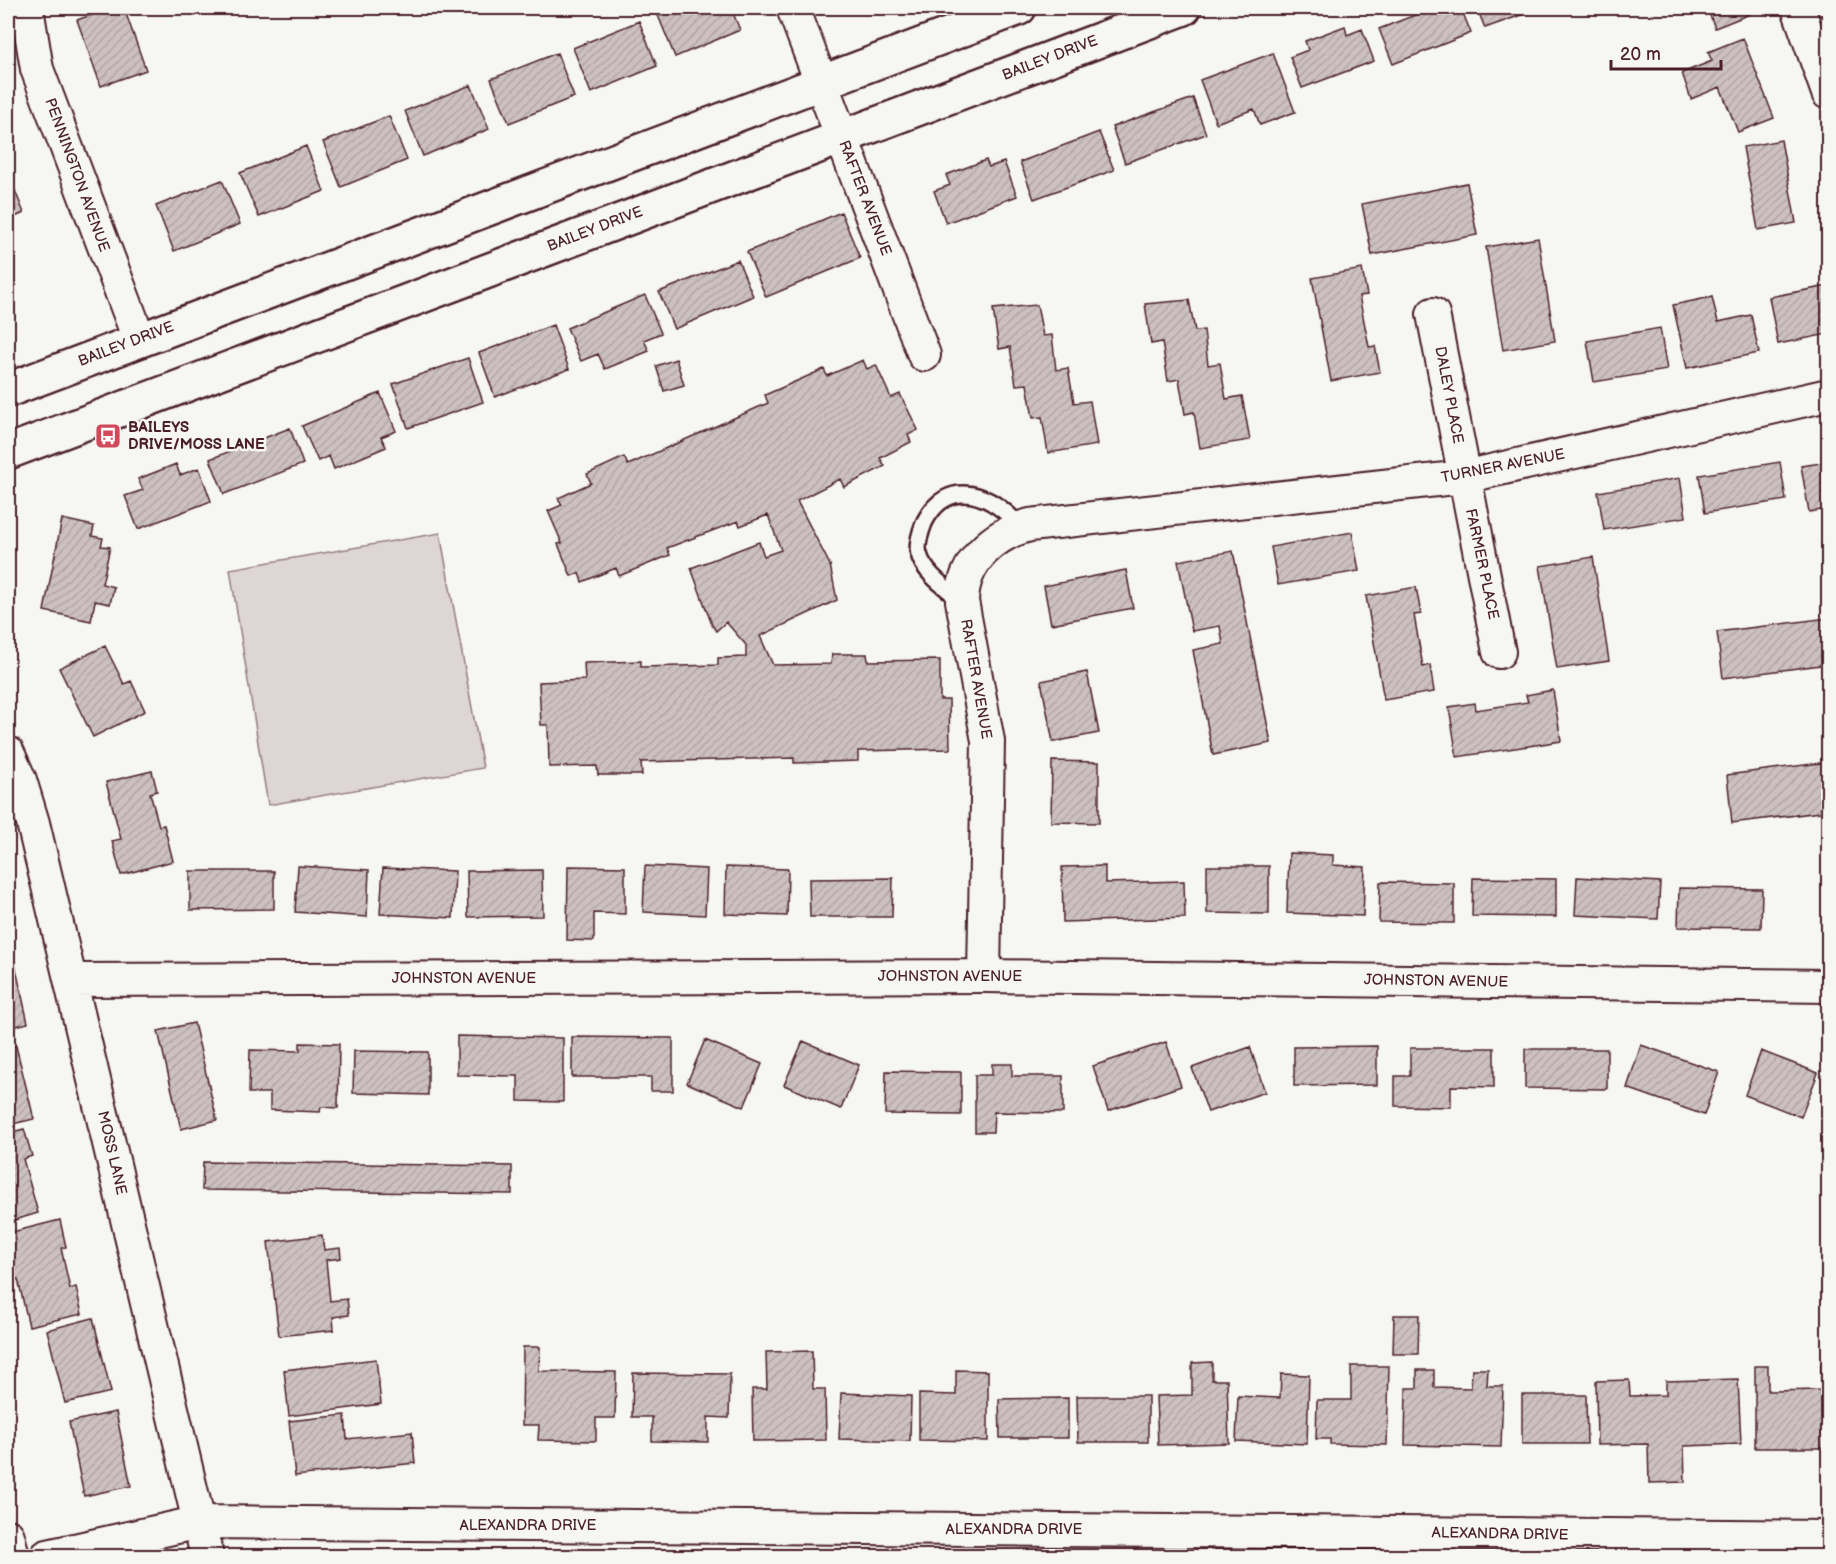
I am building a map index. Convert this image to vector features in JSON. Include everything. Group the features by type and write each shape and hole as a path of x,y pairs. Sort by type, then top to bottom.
{"main road":[{"name":"BAILEY DRIVE","path":"8,452 830,109 1020,8"},
{"name":"BAILEY DRIVE","path":"8,390 139,339 830,109 1184,8"}],"street":[{"name":"PENNINGTON AVENUE","path":"27,8 37,69 139,339"},
{"name":"RAFTER AVENUE","path":"793,8 924,355"},
{"path":"1798,8 1828,93"},
{"name":"DALEY PLACE","path":"1433,314 1464,477"},
{"name":"TURNER AVENUE","path":"1102,515 1464,477 1828,395"},
{"name":"FARMER PLACE","path":"1464,477 1499,652"},
{"name":"RAFTER AVENUE","path":"984,975 988,741 962,601 963,589 972,563 994,541 1020,527 1102,515"},
{"name":"MOSS LANE","path":"8,753 20,780 33,822 207,1557"},
{"name":"JOHNSTON AVENUE","path":"71,980 984,975 1828,986"},
{"name":"ALEXANDRA DRIVE","path":"47,1557 200,1522 1342,1544 1828,1538"},
{"path":"8,1536 13,1557"}],"lane":[{"path":"962,601 935,579 919,554 920,531 930,511 948,497 971,494 989,499 1006,510 1020,527"}],"shaded area":[{"path":"440,533 483,768 268,805 230,569"}],"building":[{"path":"111,8 124,8 146,70 101,86 77,20"},
{"path":"669,8 731,8 740,30 675,57 657,13"},
{"path":"1433,8 1461,8 1471,33 1393,64 1379,29"},
{"path":"1477,8 1541,8 1485,28"},
{"path":"1707,8 1748,8 1750,14 1715,28"},
{"path":"639,21 657,66 591,93 573,48"},
{"path":"1345,26 1347,35 1362,29 1374,61 1302,88 1290,57 1308,50 1305,41"},
{"path":"1743,38 1774,118 1738,132 1720,87 1691,99 1682,73 1712,61 1708,52"},
{"path":"557,53 574,97 509,123 491,79"},
{"path":"1273,53 1295,112 1260,125 1254,109 1216,123 1200,80"},
{"path":"471,85 489,129 423,156 405,111"},
{"path":"1193,98 1206,134 1125,163 1112,127"},
{"path":"389,116 407,160 341,187 323,142"},
{"path":"1099,132 1114,170 1034,199 1020,162"},
{"path":"1781,140 1796,223 1758,230 1743,147"},
{"path":"306,146 324,191 259,217 240,173"},
{"path":"986,160 989,167 1004,162 1017,196 946,223 934,191 950,185 946,175"},
{"path":"8,173 24,213 8,220"},
{"path":"222,180 240,224 174,251 156,206"},
{"path":"1467,183 1477,235 1372,255 1362,204"},
{"path":"841,212 860,258 766,297 747,252"},
{"path":"1538,238 1555,341 1503,350 1486,247"},
{"path":"738,260 753,296 674,329 659,292"},
{"path":"1362,269 1367,295 1359,296 1369,347 1375,346 1380,372 1331,381 1312,278"},
{"path":"1828,286 1828,334 1778,344 1769,297"},
{"path":"645,295 661,333 644,340 649,351 605,369 598,354 581,361 567,328"},
{"path":"1712,297 1718,322 1751,315 1759,353 1687,368 1673,305"},
{"path":"1189,300 1195,331 1204,330 1208,365 1220,363 1226,399 1242,396 1250,440 1200,448 1194,412 1185,414 1179,379 1168,381 1162,342 1151,344 1145,304"},
{"path":"1037,305 1043,336 1052,335 1056,370 1068,368 1074,403 1090,401 1097,445 1048,453 1042,417 1033,418 1027,384 1016,385 1010,347 999,349 993,309"},
{"path":"553,325 569,369 495,397 479,353"},
{"path":"1660,328 1667,370 1594,382 1587,341"},
{"path":"468,358 483,402 408,428 393,384"},
{"path":"676,359 684,385 664,391 656,366"},
{"path":"863,360 867,369 876,365 891,398 900,394 918,430 908,435 911,442 880,458 885,466 844,487 840,479 797,501 830,565 837,600 760,636 773,665 831,664 832,654 867,654 868,661 940,660 940,700 949,700 950,749 858,751 858,761 794,763 794,758 641,762 642,775 598,775 597,766 549,767 548,725 541,725 539,682 585,680 584,663 641,661 641,667 718,665 718,658 746,657 746,645 726,622 716,631 712,625 691,568 759,542 764,556 781,550 768,515 740,526 738,521 667,548 670,555 619,576 616,568 582,582 579,573 571,576 558,544 562,543 548,511 562,505 558,498 591,483 587,474 624,457 628,465 768,403 765,395 824,369 827,376"},
{"path":"380,393 396,431 381,437 386,447 334,469 329,456 318,461 302,426"},
{"path":"290,428 303,464 224,494 210,459"},
{"path":"1780,462 1786,500 1705,513 1699,475"},
{"path":"1828,462 1828,509 1809,512 1801,466"},
{"path":"176,464 180,475 199,468 211,501 138,529 125,496 143,490 138,479"},
{"path":"1680,478 1686,517 1604,530 1598,492"},
{"path":"62,519 94,526 92,536 103,538 101,546 110,547 102,584 114,587 110,604 95,601 91,621 44,611"},
{"path":"1352,532 1359,571 1278,585 1271,547"},
{"path":"1233,551 1271,743 1213,755 1193,650 1223,644 1220,626 1192,631 1178,561"},
{"path":"1593,557 1609,661 1557,669 1540,566"},
{"path":"1126,570 1133,608 1051,624 1044,586"},
{"path":"1416,587 1421,614 1414,615 1423,667 1430,665 1434,692 1384,700 1366,596"},
{"path":"1828,618 1828,664 1723,678 1717,632"},
{"path":"105,646 124,684 131,681 145,711 93,737 59,668"},
{"path":"1087,672 1099,733 1053,742 1041,681"},
{"path":"1553,690 1561,741 1457,757 1449,707 1475,703 1476,710 1528,702 1526,695"},
{"path":"1052,761 1099,762 1099,823 1051,822"},
{"path":"1828,762 1828,811 1732,823 1727,775"},
{"path":"152,771 157,791 150,793 159,826 164,825 173,861 121,875 112,841 121,839 106,782"},
{"path":"1289,853 1333,855 1333,865 1365,867 1363,916 1287,913"},
{"path":"298,866 369,870 367,917 295,912"},
{"path":"568,866 625,867 625,914 594,913 594,941 567,940"},
{"path":"645,866 707,869 705,915 643,912"},
{"path":"1105,866 1105,883 1184,881 1185,918 1063,922 1062,867"},
{"path":"1207,866 1269,866 1269,914 1207,913"},
{"path":"726,867 788,869 787,916 725,914"},
{"path":"383,868 455,871 453,918 380,914"},
{"path":"542,870 543,916 468,917 467,871"},
{"path":"190,871 274,871 274,909 190,910"},
{"path":"1577,877 1660,882 1658,919 1575,915"},
{"path":"893,878 892,917 810,917 809,879"},
{"path":"1473,878 1556,879 1556,917 1472,916"},
{"path":"1380,882 1454,883 1454,923 1379,922"},
{"path":"1679,888 1762,889 1761,928 1678,927"},
{"path":"12,951 28,1023 8,1028 8,952"},
{"path":"194,1023 217,1120 181,1129 158,1031"},
{"path":"457,1036 563,1038 563,1102 518,1101 518,1076 457,1075"},
{"path":"572,1037 673,1038 673,1091 651,1091 651,1077 572,1077"},
{"path":"705,1040 762,1064 744,1107 687,1083"},
{"path":"803,1041 859,1065 841,1109 784,1085"},
{"path":"1166,1042 1181,1086 1108,1111 1093,1066"},
{"path":"300,1043 339,1044 338,1108 321,1107 320,1112 270,1110 270,1093 249,1093 250,1050 300,1051"},
{"path":"1641,1045 1719,1072 1704,1115 1627,1088"},
{"path":"16,1046 34,1119 8,1125 8,1048"},
{"path":"1377,1046 1377,1085 1294,1086 1294,1047"},
{"path":"1250,1047 1265,1092 1208,1112 1192,1068"},
{"path":"1410,1048 1494,1048 1494,1087 1451,1086 1451,1107 1395,1106 1395,1076 1410,1076"},
{"path":"1525,1049 1607,1049 1607,1089 1525,1088"},
{"path":"354,1051 428,1052 428,1095 353,1093"},
{"path":"1761,1051 1818,1073 1801,1117 1745,1095"},
{"path":"992,1064 1012,1064 1012,1076 1063,1076 1063,1113 994,1112 993,1132 975,1132 975,1075 992,1075"},
{"path":"886,1071 961,1072 961,1115 885,1114"},
{"path":"24,1129 32,1156 23,1159 38,1213 8,1222 8,1133"},
{"path":"203,1162 512,1166 512,1194 202,1190"},
{"path":"60,1220 66,1247 61,1248 70,1289 76,1287 82,1314 29,1326 18,1279 8,1280 8,1233"},
{"path":"322,1235 324,1250 340,1248 341,1258 326,1260 330,1301 347,1299 349,1315 333,1317 334,1330 279,1336 268,1242"},
{"path":"1394,1315 1419,1315 1418,1354 1393,1354"},
{"path":"93,1318 111,1392 65,1403 47,1330"},
{"path":"523,1347 540,1347 539,1371 616,1372 615,1418 596,1418 596,1441 538,1440 539,1425 522,1425"},
{"path":"812,1351 813,1389 825,1389 826,1440 753,1441 752,1389 767,1389 766,1352"},
{"path":"376,1359 381,1404 289,1416 284,1370"},
{"path":"1212,1362 1212,1380 1227,1380 1229,1443 1158,1445 1156,1396 1192,1395 1192,1363"},
{"path":"1821,1364 1828,1364 1828,1448 1755,1448 1755,1366 1768,1366 1768,1391 1821,1390"},
{"path":"1351,1366 1389,1366 1387,1445 1330,1444 1330,1439 1316,1439 1317,1400 1351,1400"},
{"path":"1472,1369 1488,1369 1487,1386 1503,1386 1501,1447 1405,1445 1406,1388 1417,1388 1417,1370 1434,1370 1434,1387 1471,1388"},
{"path":"956,1370 988,1371 988,1441 919,1440 919,1394 956,1395"},
{"path":"633,1373 730,1374 729,1418 708,1417 708,1442 652,1441 652,1417 632,1417"},
{"path":"1281,1374 1309,1375 1307,1444 1236,1441 1238,1396 1280,1398"},
{"path":"1738,1379 1741,1444 1684,1446 1685,1482 1649,1483 1648,1444 1597,1445 1596,1381 1629,1380 1630,1396 1666,1395 1666,1381"},
{"path":"841,1393 911,1396 910,1441 839,1439"},
{"path":"1522,1395 1586,1395 1587,1444 1522,1444"},
{"path":"1077,1396 1148,1396 1148,1442 1078,1442"},
{"path":"1068,1398 1068,1438 1000,1438 999,1399"},
{"path":"116,1412 131,1486 84,1496 69,1422"},
{"path":"345,1415 347,1439 412,1432 415,1463 295,1476 289,1421"}],"place":[{"name":"BAILEYS DRIVE/MOSS LANE","path":"108,436"}]}
